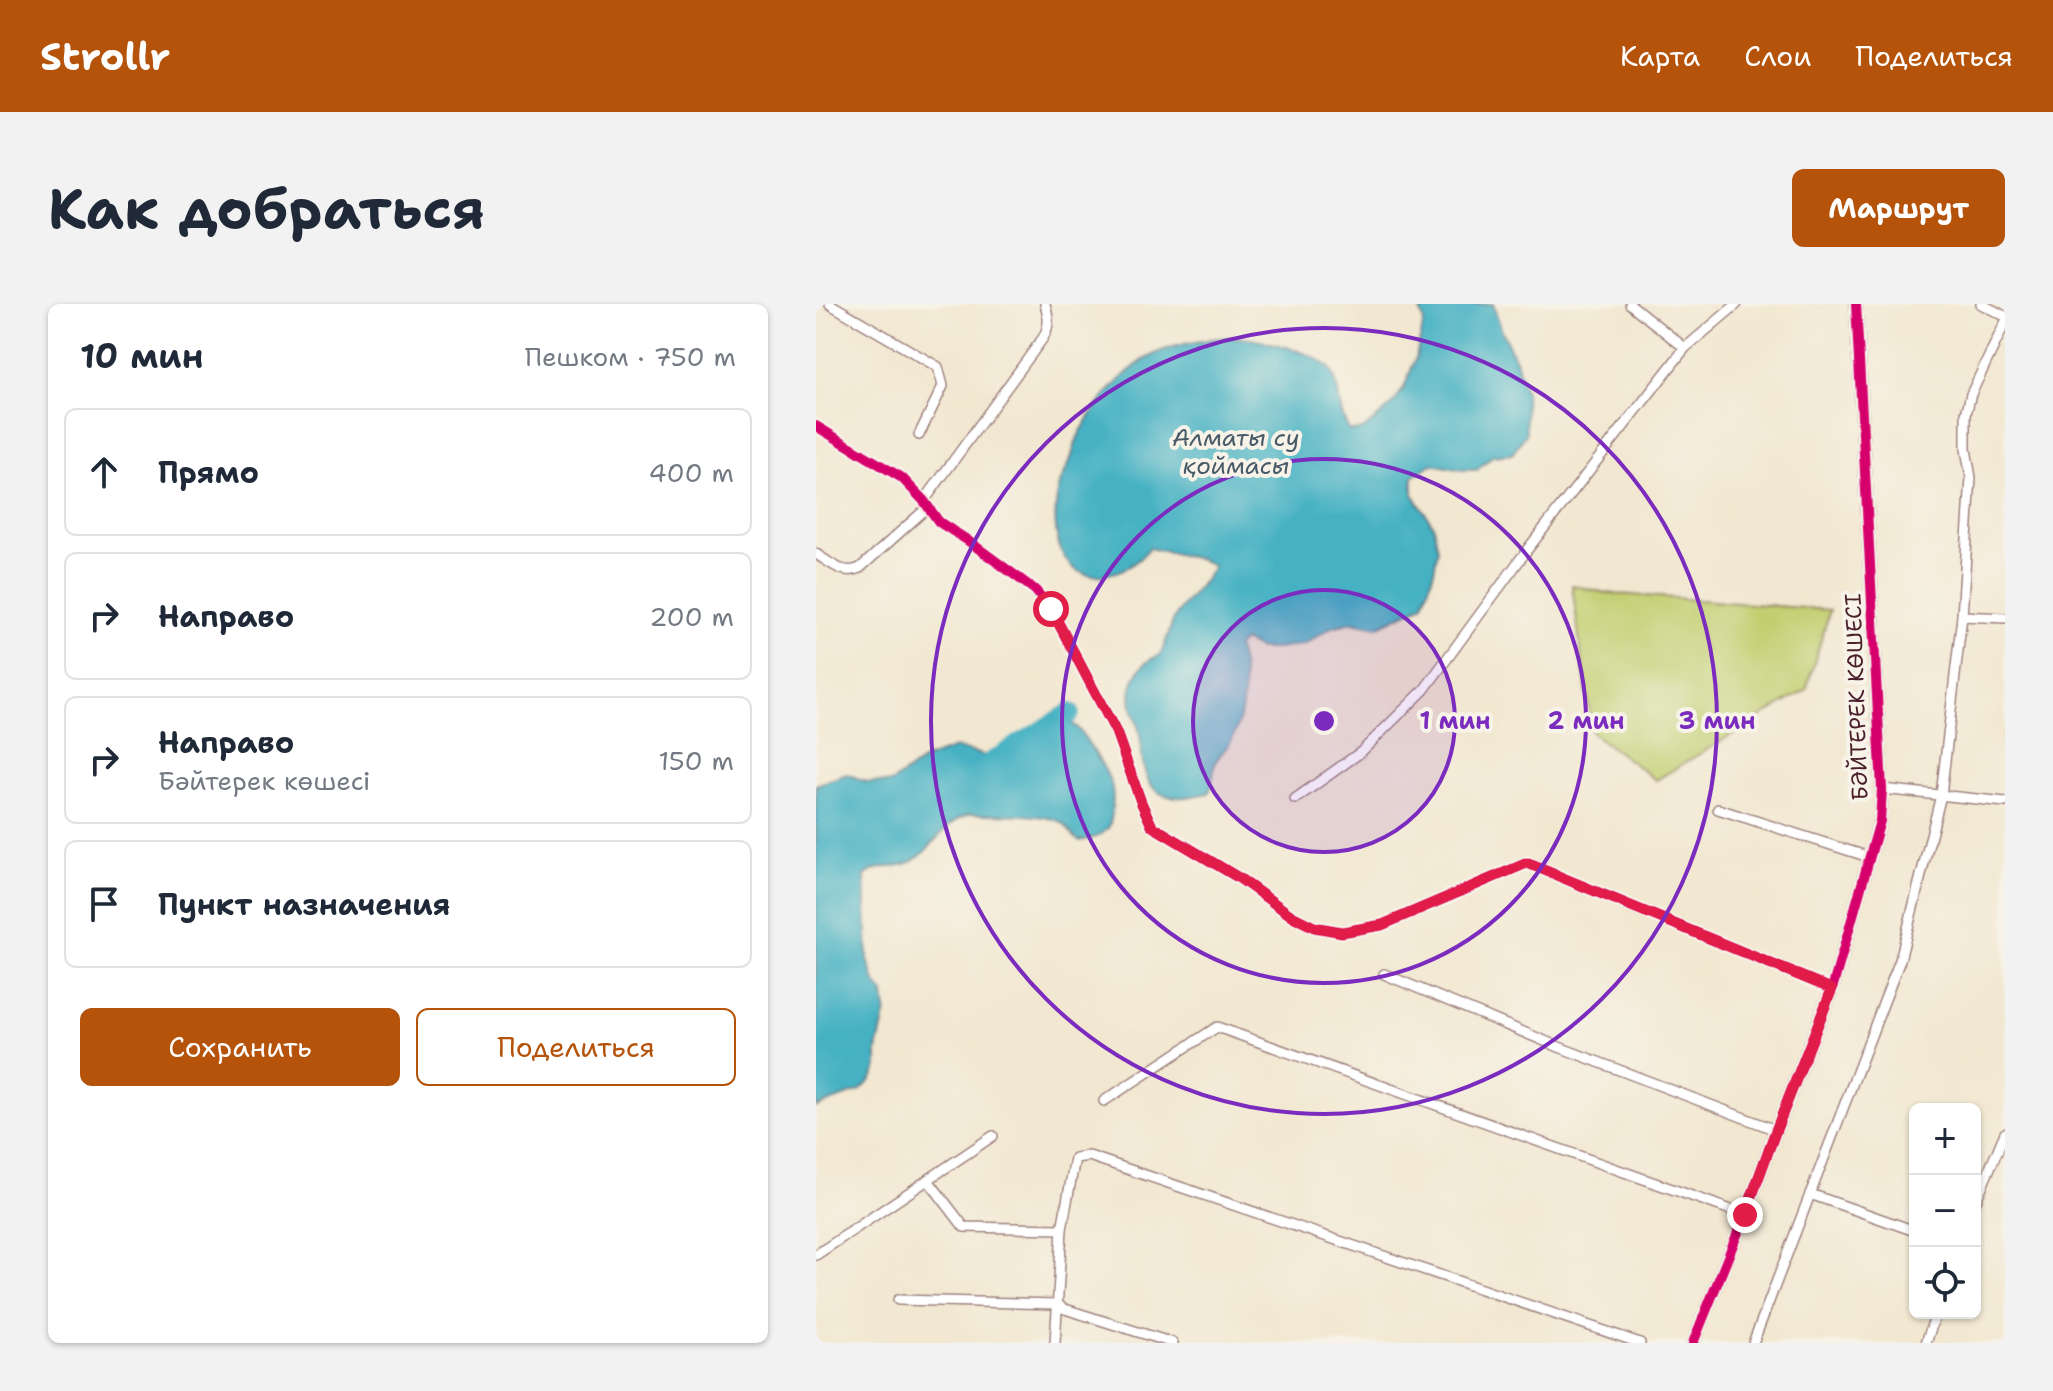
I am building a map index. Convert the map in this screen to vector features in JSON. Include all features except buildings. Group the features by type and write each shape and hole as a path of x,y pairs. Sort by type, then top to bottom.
{"street":[{"path":"830,304 938,367 943,386 919,435"},
{"path":"816,554 844,571 860,568 926,504 1043,338 1049,327 1045,304"},
{"path":"1630,304 1685,348"},
{"path":"1295,799 1361,752 1424,690 1527,550 1685,348 1737,304"},
{"name":"БӘЙТЕРЕК КӨШЕСІ","path":"1693,1343 1832,989 1880,821 1882,789 1856,304"},
{"path":"1981,304 2005,316"},
{"path":"1753,1343 1900,960 1941,795 1962,616 1971,478 1966,449 1966,414 1971,394 2005,323"},
{"path":"816,426 902,478 939,522 1035,590 1051,609 1116,732 1152,826 1239,878 1292,916 1314,927 1342,932 1382,925 1527,863 1832,989"},
{"path":"1962,616 2005,618"},
{"path":"1882,789 2005,802"},
{"path":"1718,809 1869,857"},
{"path":"1384,974 1559,1047 1776,1130"},
{"path":"1104,1101 1217,1027 1745,1215"},
{"path":"1981,1189 2005,1133"},
{"path":"816,1255 993,1136"},
{"path":"1055,1343 1062,1229 1075,1158 1089,1156 1640,1343"},
{"path":"928,1180 964,1227 1062,1229"},
{"path":"1810,1194 1909,1229"},
{"path":"898,1300 1056,1304 1173,1343"},
{"path":"1926,1343 1934,1319"}],"green space":[{"path":"1572,585 1606,593 1830,610 1806,690 1656,780 1592,733"}],"water":[{"name":"Алматы су қоймасы","path":"1418,304 1493,304 1525,393 1526,434 1512,454 1492,456 1477,470 1432,464 1413,476 1413,494 1433,525 1438,549 1423,605 1377,627 1353,622 1332,627 1305,644 1259,649 1243,641 1237,647 1244,682 1242,707 1236,731 1216,762 1209,793 1178,797 1160,793 1153,788 1144,768 1132,706 1132,690 1136,675 1146,663 1159,656 1174,619 1213,566 1199,559 1149,548 1135,562 1111,574 1087,574 1074,569 1059,545 1055,514 1060,484 1078,436 1112,388 1143,361 1182,345 1232,337 1286,347 1326,365 1334,377 1349,431 1363,430 1392,405 1404,388 1416,357 1424,321"},
{"path":"1062,718 1072,723 1083,735 1109,778 1113,799 1108,828 1099,836 1079,841 1064,825 1045,817 971,814 954,822 913,861 876,869 865,876 868,960 875,982 884,994 886,1011 877,1050 877,1067 872,1079 860,1091 816,1107 816,785 847,774 867,782 891,783 925,759 955,748 998,759 1021,752 1033,730"}],"waterway":[{"path":"975,772 1070,713"}],"cycle path":[{"path":"1693,1343 1832,989 1880,821 1882,789 1856,304"},
{"path":"816,426 902,478 939,522 1035,590 1051,609 1116,732 1152,826 1239,878 1292,916 1314,927 1342,932 1382,925 1527,863 1832,989"}],"route":[{"path":"1051,609 1116,732 1152,826 1314,927 1342,932 1382,925 1527,863 1832,989 1745,1215"}]}
